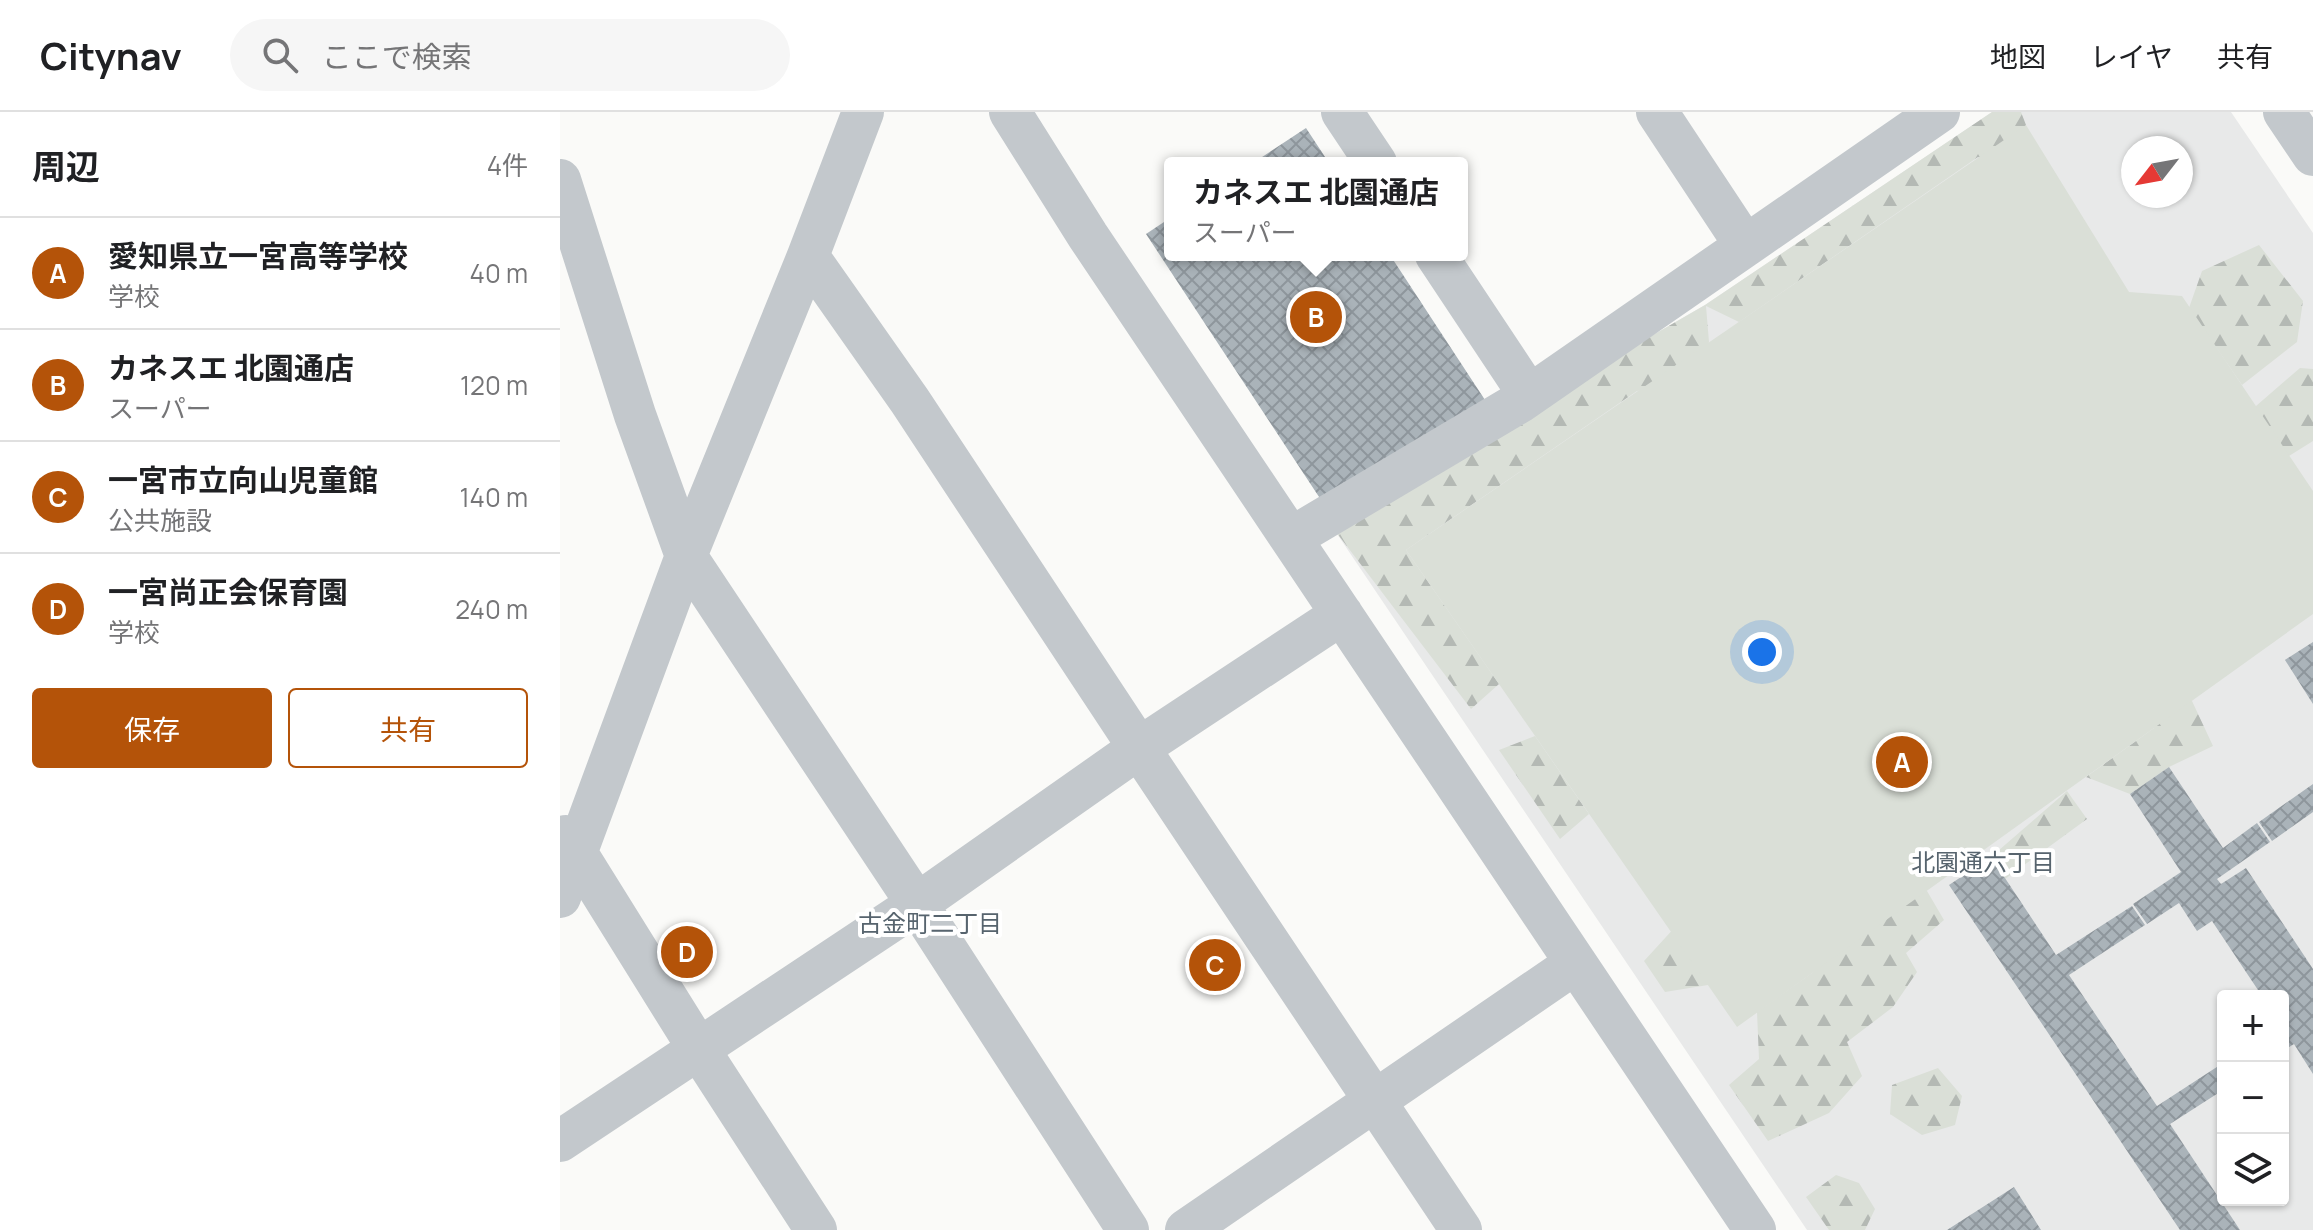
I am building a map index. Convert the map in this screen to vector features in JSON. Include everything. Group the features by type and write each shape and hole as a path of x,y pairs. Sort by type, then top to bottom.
{"street":[{"path":"560,897 569,840 808,256 863,112"},
{"path":"1010,112 1088,236 1755,1230"},
{"path":"1342,112 1372,157"},
{"path":"1657,112 1745,245"},
{"path":"1291,538 1529,395 1939,112"},
{"path":"2284,112 2313,155"},
{"path":"560,180 635,415 686,556 1128,1230"},
{"path":"808,256 910,401 1461,1230"},
{"path":"1440,261 1529,395"},
{"path":"560,1141 917,904 1139,748 1342,614"},
{"path":"569,840 816,1230"},
{"path":"1186,1230 1576,963"}],"shaded area":[{"path":"1992,112 2231,112 2313,233 2313,1230 1807,1230 1333,528 1334,519 1705,305"}],"green space":[{"path":"1992,112 2021,112 2026,125 2013,170 1978,157 1739,322 1706,306 1709,342 1695,384 1637,391 1406,550 1499,684 1471,709 1333,528 1334,519 1705,305"},
{"path":"2026,125 2129,292 2182,296 2313,491 2313,614 1737,1027 1406,550"},
{"path":"2259,245 2303,301 2297,342 2242,385 2189,308 2202,271"},
{"path":"2300,368 2313,369 2313,441 2289,456 2254,442 2256,406"},
{"path":"2162,689 2192,701 2213,746 2169,767 2130,794 2086,777 2154,728"},
{"path":"1535,736 1589,814 1560,839 1499,750"},
{"path":"2067,791 2087,819 2005,879 1991,857"},
{"path":"1893,878 1927,891 1944,920 1906,953 1917,972 1893,1007 1847,1042 1862,1076 1829,1113 1768,1141 1729,1085 1759,1059 1757,1012 1812,973"},
{"path":"1687,914 1713,940 1708,985 1665,992 1644,961"},
{"path":"1938,1068 1962,1096 1955,1125 1922,1135 1890,1114 1892,1085"},
{"path":"1836,1175 1859,1183 1875,1209 1865,1230 1829,1230 1806,1197"}],"building":[{"path":"1306,128 1325,157 1262,157"},
{"path":"1164,222 1164,261 1394,261 1485,400 1325,506 1146,234"},
{"path":"2313,642 2313,704 2285,660"},
{"path":"2169,767 2223,848 2257,823 2270,842 2217,879 2221,884 2246,868 2313,969 2313,1074 2294,1044 2289,1047 2289,990 2258,990 2212,921 2197,931 2179,903 2147,924 2133,904 2181,872 2130,794"},
{"path":"2313,784 2313,812 2272,841 2259,822"},
{"path":"1991,857 2056,955 2132,906 2145,925 2069,975 2157,1106 2217,1067 2217,1094 2170,1124 2217,1195 2217,1206 2224,1206 2240,1230 2180,1230 1949,885"},
{"path":"2014,1187 2041,1230 1947,1230"}],"place":[{"name":"カネスエ 北園通店","path":"1316,317"},
{"name":"愛知県立一宮高等学校","path":"1902,762"},
{"name":"一宮尚正会保育園","path":"687,952"},
{"name":"一宮市立向山児童館","path":"1215,965"}],"district":[{"name":"北園通六丁目","path":"1983,861"},
{"name":"古金町二丁目","path":"930,922"}]}
